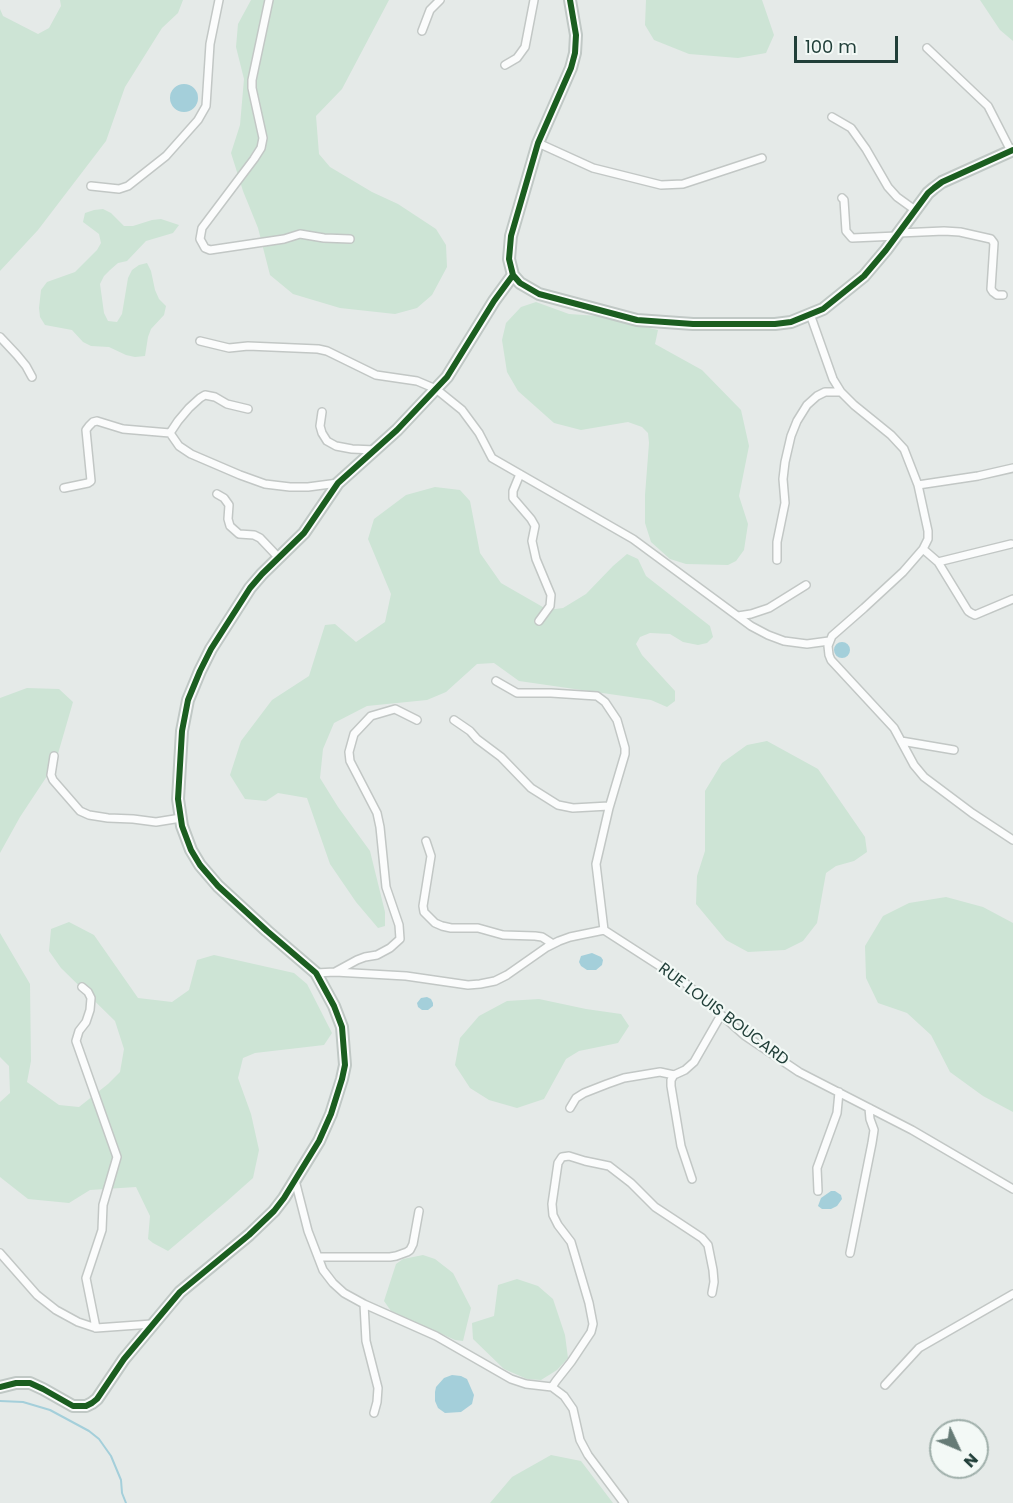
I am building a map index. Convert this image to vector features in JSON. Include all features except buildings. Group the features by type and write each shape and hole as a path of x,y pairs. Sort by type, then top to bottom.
{"street":[{"path":"91,186 119,189 128,186 166,156 198,120 206,106 210,44 219,0"},
{"path":"269,0 252,80 263,138 261,148 201,228 200,239 205,248 210,250 284,239 300,234 350,239"},
{"path":"422,31 430,10 440,0"},
{"path":"505,65 517,58 525,47 534,0"},
{"path":"570,0 576,35 575,53 571,68 538,142 511,236 509,259 513,275 520,283 539,294 638,320 693,324 775,324 791,322 823,309 834,302 874,265 928,193 942,182 1012,150 988,106 927,48"},
{"path":"832,117 851,128 888,187 915,210"},
{"path":"538,142 593,168 661,185 682,184 762,158"},
{"path":"842,198 846,231 854,238 944,231 992,239 994,243 991,289 997,295 1003,295"},
{"path":"0,1387 16,1383 30,1383 73,1406 86,1406 97,1399 113,1374 180,1292 263,1222 284,1198 319,1141 340,1090 345,1065 342,1027 334,1006 316,973 210,877 191,850 185,837 178,800 182,731 188,700 211,649 261,574 310,525 338,483 403,424 436,389 454,366 513,275"},
{"path":"810,314 833,379 841,392 882,426 904,449 918,485 928,531 923,549 889,586 835,633 829,641 827,650 831,660 894,728 914,765 924,777 1013,840"},
{"path":"0,337 22,360 33,378"},
{"path":"200,341 229,348 248,346 318,349 327,351 376,375 417,381 436,389 462,410 479,433 492,458 633,539 738,616 778,639 807,644 829,641"},
{"path":"777,560 778,535 785,502 783,479 791,436 807,405 817,396 825,392 841,392"},
{"path":"170,433 177,421 202,396 215,397 227,404 248,409"},
{"path":"322,412 320,426 327,441 336,446 351,449 375,450"},
{"path":"64,488 91,481 86,430 93,422 97,421 123,429 170,433"},
{"path":"170,433 179,446 191,454 265,484 308,487 338,483"},
{"path":"918,485 1013,468"},
{"path":"520,474 513,491 513,498 535,526 532,541 551,595 550,606 539,621"},
{"path":"217,494 229,505 230,526 239,534 257,536 279,558"},
{"path":"938,562 1011,544"},
{"path":"923,549 938,562 971,614 975,615 1013,599"},
{"path":"738,616 769,608 806,585"},
{"path":"316,973 406,976 468,986 495,981 553,944 570,937 604,930 596,864 609,806 625,754 617,720 605,702 597,696 572,693 517,693 496,681"},
{"path":"335,972 357,960 377,955 400,939 399,924 386,887 377,813 350,761 349,752 354,734 371,716 394,709 417,720"},
{"path":"454,720 501,757 531,788 558,805 573,808 609,806"},
{"path":"901,741 954,750"},
{"path":"54,756 51,776 80,811 108,818 156,822 181,818"},
{"path":"426,841 431,856 423,906 424,912 435,922 451,928 478,928 503,935 542,937 553,944"},
{"name":"RUE LOUIS BOUCARD","path":"604,930 683,981 744,1035 799,1072 912,1130 1013,1189"},
{"path":"82,987 91,998 90,1010 76,1041 117,1156 104,1205 102,1230 86,1278 96,1328"},
{"path":"692,1179 681,1146 671,1080 694,1062 721,1014"},
{"path":"570,1108 576,1098 584,1093 624,1078 660,1072 674,1076"},
{"path":"818,1191 817,1168 837,1113 839,1092"},
{"path":"850,1253 874,1130 869,1108"},
{"path":"552,1387 591,1332 593,1324 571,1242 553,1215 552,1204 558,1163 562,1157 569,1156 609,1166 631,1183 655,1207 702,1238 708,1245 714,1275 712,1293"},
{"path":"294,1180 308,1231 323,1270 333,1283 344,1293 364,1304 436,1336 511,1379 526,1384 552,1387 564,1396 573,1409 580,1440 588,1455 624,1503"},
{"path":"318,1257 396,1257 407,1252 413,1244 419,1211"},
{"path":"0,1253 37,1295 56,1310 78,1322 96,1328 152,1324"},
{"path":"885,1384 919,1348 1013,1294"},
{"path":"364,1304 366,1341 378,1388 374,1413"}],"green space":[{"path":"60,0 183,0 178,13 162,28 125,87 106,141 38,230 0,271 0,9 3,16 38,34 49,28 61,6"},
{"path":"251,0 389,0 342,89 316,116 319,154 330,167 372,192 398,204 436,229 446,245 447,267 432,295 417,308 395,314 340,308 293,294 270,275 258,228 231,153 240,125 244,79 236,47 238,24"},
{"path":"646,0 762,0 774,35 766,53 738,58 689,54 654,40 645,25"},
{"path":"980,0 1013,0 1013,41 1000,30"},
{"path":"103,209 111,213 124,226 161,219 179,225 173,233 146,241 127,261 118,263 110,270 100,284 104,313 108,321 117,322 122,314 128,278 132,270 147,263 155,290 159,299 166,306 164,315 151,329 145,356 135,357 109,347 91,346 83,342 72,330 45,325 40,317 41,290 47,282 75,272 97,250 101,243 99,234 83,222 85,213"},
{"path":"536,302 569,314 598,316 658,330 655,344 702,370 741,410 749,446 739,496 748,524 744,550 736,561 728,565 686,564 670,559 651,542 645,523 649,443 648,433 642,427 628,422 581,430 554,423 518,391 507,372 502,340 506,323 521,307"},
{"path":"435,487 460,490 470,501 480,553 501,583 548,610 563,608 586,594 627,554 638,559 646,576 710,626 713,637 707,643 698,645 683,642 670,634 650,633 640,637 636,644 642,655 675,691 675,701 667,707 651,700 519,681 494,663 477,664 446,692 427,700 367,706 334,723 323,749 320,778 370,851 385,912 385,926 378,928 356,902 330,864 307,798 278,793 266,801 245,799 230,775 241,741 272,700 309,676 325,625 335,624 356,642 385,622 391,594 368,539 374,519 406,495"},
{"path":"27,688 59,689 73,702 55,764 20,817 0,853 0,698"},
{"path":"767,741 818,769 865,837 867,852 854,861 836,866 826,873 817,923 803,941 785,950 748,952 726,940 696,904 697,876 705,851 705,791 722,763 747,745"},
{"path":"946,897 983,907 1013,923 1013,1112 983,1096 950,1072 931,1035 907,1013 878,1003 866,978 865,946 883,916 909,903"},
{"path":"69,922 94,935 138,998 172,1002 189,990 197,960 214,955 294,973 307,984 332,1033 324,1045 255,1053 243,1058 238,1078 251,1114 259,1150 253,1178 168,1251 148,1239 150,1216 136,1187 90,1190 69,1203 28,1199 0,1177 0,1102 10,1093 9,1066 0,1057 0,933 30,984 31,1061 27,1082 59,1105 79,1107 120,1072 124,1049 115,1021 61,968 49,951 51,929"},
{"path":"539,999 621,1014 629,1026 618,1043 579,1051 566,1059 544,1099 517,1108 489,1100 470,1088 455,1065 460,1038 479,1016 507,1001"},
{"path":"423,1255 435,1259 453,1273 471,1308 463,1341 455,1340 391,1311 384,1301 396,1264 403,1259"},
{"path":"517,1279 538,1286 553,1299 565,1335 568,1358 557,1370 541,1380 527,1379 504,1369 473,1339 472,1323 494,1316 498,1285"},
{"path":"551,1455 581,1461 613,1503 490,1503 512,1477"}],"water":[{"path":"184,84 194,88 198,98 194,108 184,112 174,108 170,98 174,88"},
{"path":"839,642 845,642 850,650 848,656 839,658 834,653 834,647"},
{"path":"592,953 601,957 602,965 596,970 587,970 579,962 581,956"},
{"path":"421,998 431,999 433,1006 428,1010 422,1010 417,1003"},
{"path":"831,1191 841,1195 842,1199 837,1206 831,1209 822,1209 818,1206 821,1198"},
{"path":"452,1375 467,1379 474,1395 472,1404 461,1412 445,1413 438,1408 435,1392 436,1387 444,1378"}],"waterway":[{"path":"0,1401 23,1402 50,1410 99,1439 111,1456 121,1480 126,1503"}],"cycle path":[{"path":"570,0 576,35 575,53 571,68 538,143 511,236 509,259 513,275 520,283 539,294 637,320 693,324 791,322 823,309 864,276 934,188 942,182 1013,150"},
{"path":"0,1387 16,1383 30,1383 73,1406 86,1406 92,1403 124,1359 180,1292 249,1235 274,1211 319,1141 331,1114 345,1065 342,1027 334,1006 316,973 218,886 200,865 191,850 182,826 178,799 182,731 188,700 211,649 250,588 304,533 338,483 397,430 447,377 494,301 513,275"}]}
